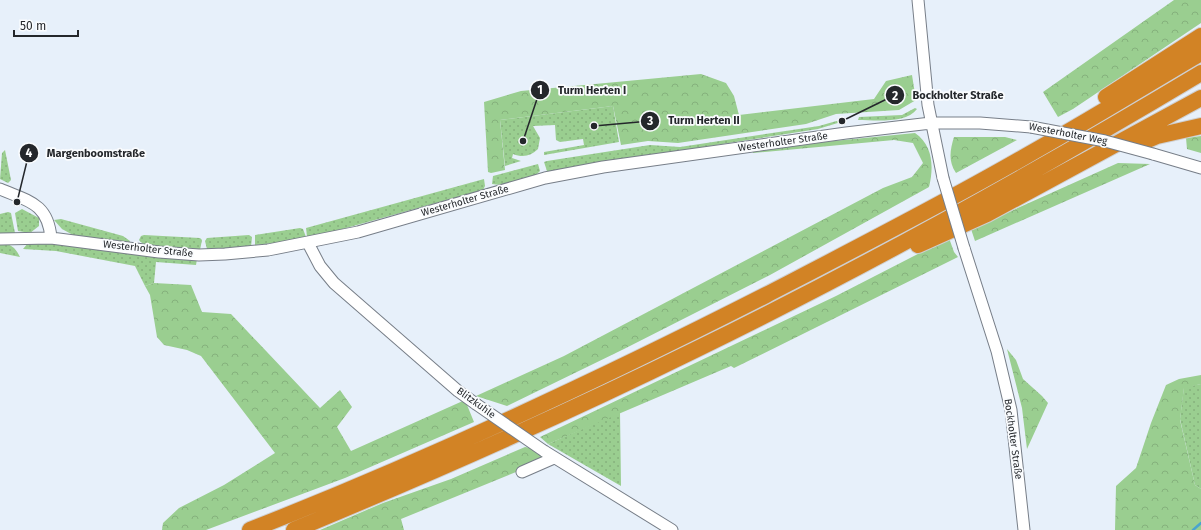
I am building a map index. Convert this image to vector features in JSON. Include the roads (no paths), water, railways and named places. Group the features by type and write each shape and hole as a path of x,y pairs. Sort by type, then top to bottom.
{"highway":[{"path":"1025,157 1040,140 1201,36"},
{"path":"250,530 448,448 648,355 862,246 1025,157 1201,53"},
{"path":"294,530 500,441 680,358 869,262 1109,128 1201,73"},
{"path":"869,262 915,246 987,214 1201,98"},
{"path":"1067,172 1158,136 1201,126"}],"street":[{"name":"Bockholter Straße","path":"918,0 931,123 943,178 997,351 1011,410 1024,530"},
{"name":"Westerholter Weg","path":"931,123 980,123 1031,127 1105,141 1201,168"},
{"name":"Westerholter Straße","path":"0,238 51,238 159,252 199,255 268,250 358,232 545,178 603,167 931,123"},
{"path":"0,189 39,206 46,216 51,238"},
{"name":"Blitzkuhle","path":"308,243 320,266 334,283 458,391 554,458 672,530"},
{"path":"522,472 554,458"}],"waterway":[{"path":"1193,530 1201,523"}],"place":[{"name":"Bockholter Straße","path":"842,121"},
{"name":"Turm Herten II","path":"594,126"},
{"name":"Turm Herten I","path":"523,141"},
{"name":"Margenboomstraße","path":"17,202"}]}
